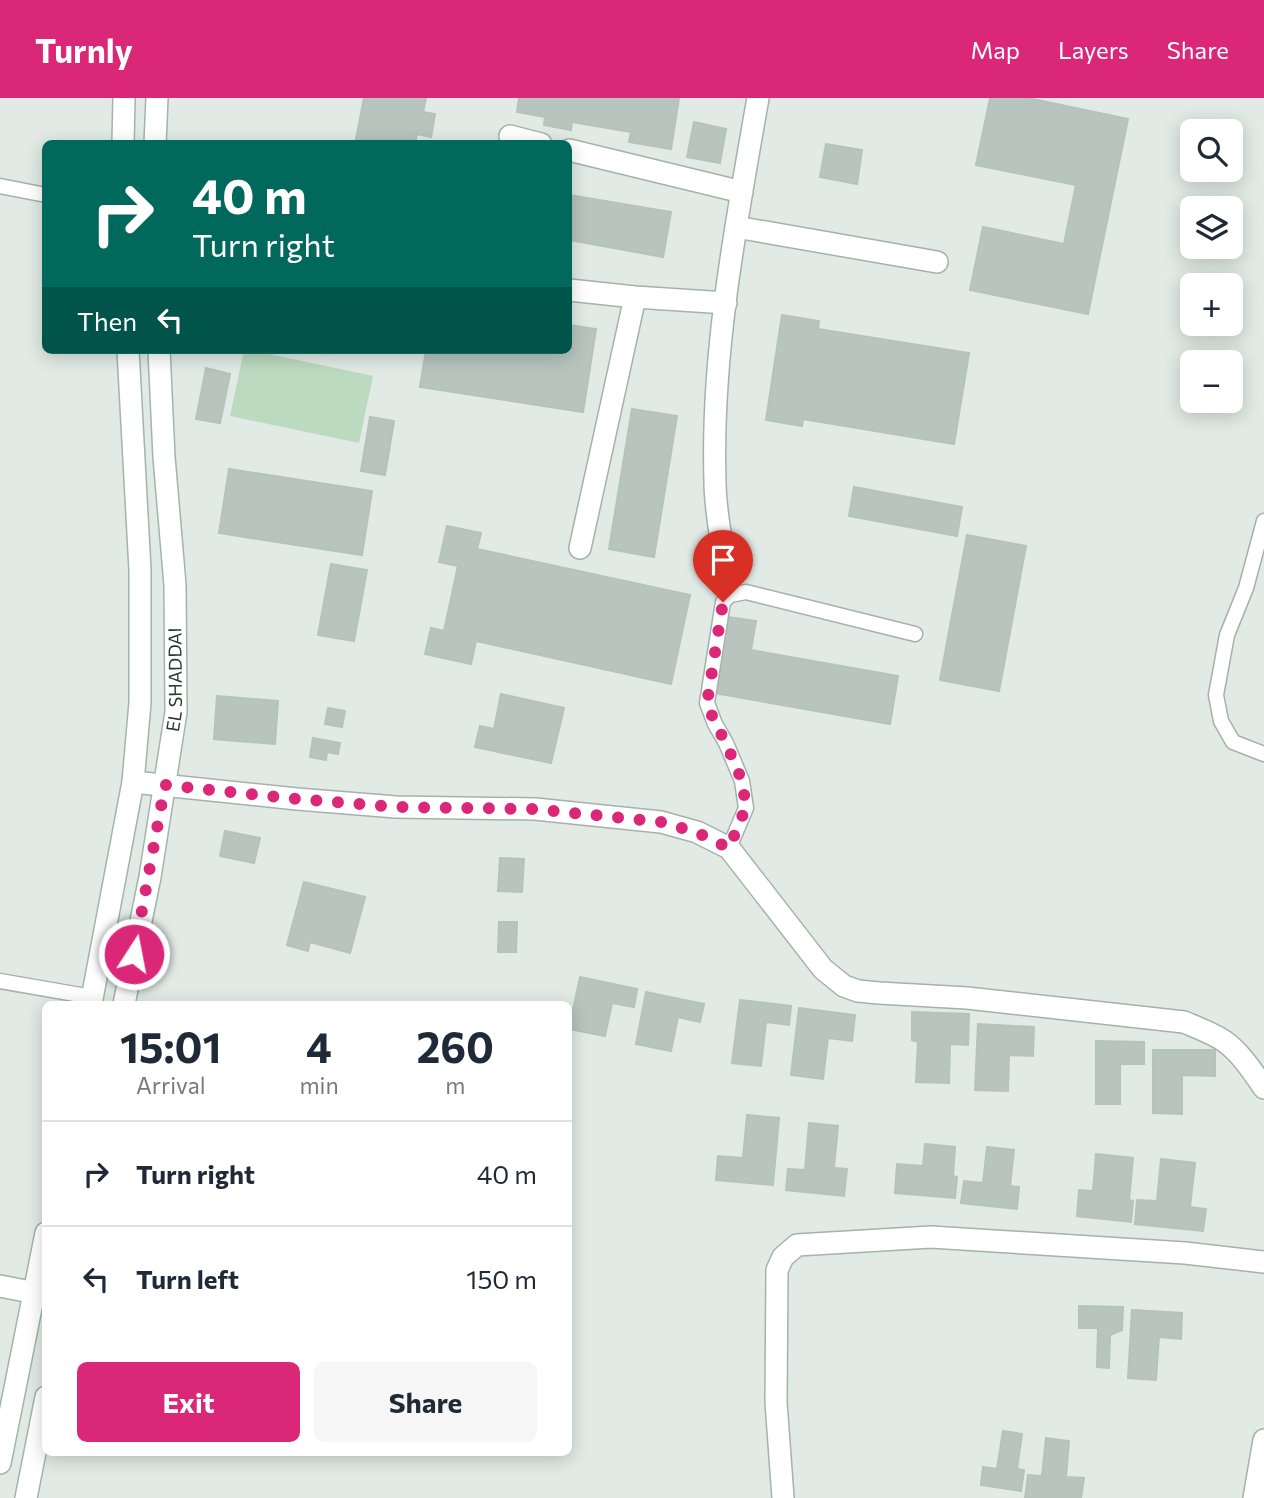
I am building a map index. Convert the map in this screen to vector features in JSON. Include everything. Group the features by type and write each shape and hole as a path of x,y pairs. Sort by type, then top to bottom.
{"street":[{"path":"123,140 124,98"},
{"path":"155,140 157,98"},
{"path":"720,539 715,482 718,364 736,227 758,98"},
{"path":"510,136 526,140"},
{"path":"572,151 742,192"},
{"path":"736,227 937,262"},
{"path":"572,290 635,298 726,303"},
{"path":"580,548 635,298"},
{"path":"91,1001 133,782 140,703 140,570 128,354"},
{"name":"EL SHADDAI","path":"125,1001 150,877 176,712 175,585 164,457 159,354"},
{"path":"133,782 396,807 535,809 661,822 696,832 729,848 823,969 844,986 859,991 967,998 1184,1023 1208,1031 1226,1042 1264,1088"},
{"path":"783,1498 776,1402 777,1270 783,1257 796,1245 931,1237 1185,1253 1264,1262"},
{"path":"0,1463 40,1294 42,1274"},
{"path":"0,1286 40,1294"},
{"path":"26,1498 42,1417"},
{"path":"1254,1498 1264,1440"}],"lane":[{"path":"0,186 42,194"},
{"path":"1264,521 1247,587 1227,635 1216,695 1222,721 1233,742 1264,754"},
{"path":"729,848 746,807 742,781 707,703 723,602 730,595 746,592 915,634"},
{"path":"0,981 91,1001"}],"green space":[{"path":"243,354 270,354 373,376 359,443 230,416"}],"building":[{"path":"364,98 426,98 423,112 435,114 431,137 417,134 416,140 356,140"},
{"path":"519,98 679,98 671,149 629,142 631,132 572,122 571,130 544,125 545,117 517,112"},
{"path":"990,98 1028,98 1128,119 1088,314 970,290 983,227 1064,244 1076,185 976,165"},
{"path":"694,122 726,129 720,163 687,157"},
{"path":"826,144 862,150 857,184 820,177"},
{"path":"572,196 671,212 663,257 572,241"},
{"path":"782,315 819,321 818,329 969,353 954,444 803,419 802,426 766,420"},
{"path":"572,325 596,329 583,412 420,387 425,354 572,354"},
{"path":"206,368 230,374 220,423 196,419"},
{"path":"632,409 677,416 654,557 609,549"},
{"path":"370,417 394,421 385,475 361,471"},
{"path":"229,469 372,491 362,555 219,533"},
{"path":"854,487 962,507 957,536 849,516"},
{"path":"447,526 481,533 477,549 690,595 671,684 476,641 471,664 425,654 431,628 444,631 458,566 439,562"},
{"path":"967,535 1026,546 999,691 940,680"},
{"path":"331,564 367,570 354,641 318,635"},
{"path":"728,617 756,621 751,650 898,676 890,724 714,693"},
{"path":"501,694 564,708 551,763 475,747 480,726 494,729"},
{"path":"217,696 278,701 275,744 214,739"},
{"path":"328,708 345,711 342,727 325,724"},
{"path":"313,738 340,743 338,754 327,752 326,760 310,757"},
{"path":"225,831 260,838 254,863 220,856"},
{"path":"500,858 524,859 522,892 498,891"},
{"path":"304,882 365,897 350,953 310,942 308,951 287,945"},
{"path":"499,922 517,922 516,952 498,952"},
{"path":"580,977 637,989 634,1007 612,1003 605,1036 572,1030 572,1015"},
{"path":"646,992 704,1004 700,1022 678,1017 671,1051 636,1044"},
{"path":"740,1000 791,1006 789,1025 766,1022 761,1066 732,1063"},
{"path":"799,1008 855,1015 852,1041 828,1038 823,1079 791,1075"},
{"path":"912,1012 969,1014 968,1045 950,1044 949,1083 916,1082 918,1042 912,1040"},
{"path":"978,1024 1034,1027 1033,1056 1009,1055 1008,1091 975,1090"},
{"path":"1096,1041 1144,1042 1144,1064 1120,1064 1120,1104 1096,1104"},
{"path":"1153,1050 1215,1050 1215,1076 1182,1075 1182,1114 1153,1113"},
{"path":"747,1115 779,1118 773,1185 716,1180 718,1156 743,1158"},
{"path":"809,1123 838,1126 834,1168 847,1169 844,1196 786,1190 788,1169 805,1170"},
{"path":"925,1144 955,1147 955,1198 895,1193 897,1164 923,1166"},
{"path":"987,1147 1014,1150 1010,1186 1019,1187 1017,1209 961,1203 964,1181 983,1183"},
{"path":"1096,1154 1133,1158 1129,1200 1133,1201 1131,1222 1077,1216 1079,1190 1093,1191"},
{"path":"1161,1159 1195,1163 1190,1207 1206,1209 1203,1231 1135,1224 1137,1200 1157,1201"},
{"path":"1079,1306 1123,1307 1122,1330 1110,1335 1109,1368 1097,1367 1098,1328 1079,1328"},
{"path":"1132,1310 1182,1313 1181,1339 1159,1337 1156,1380 1128,1378"},
{"path":"1003,1431 1022,1434 1017,1469 1024,1470 1021,1491 981,1485 983,1467 997,1469"},
{"path":"1046,1438 1069,1441 1066,1477 1084,1478 1081,1498 1025,1498 1028,1475 1042,1476"}],"route":[{"path":"134,954 165,785 396,807 535,809 661,822 696,832 729,848 746,807 742,781 707,703 723,602"}]}
